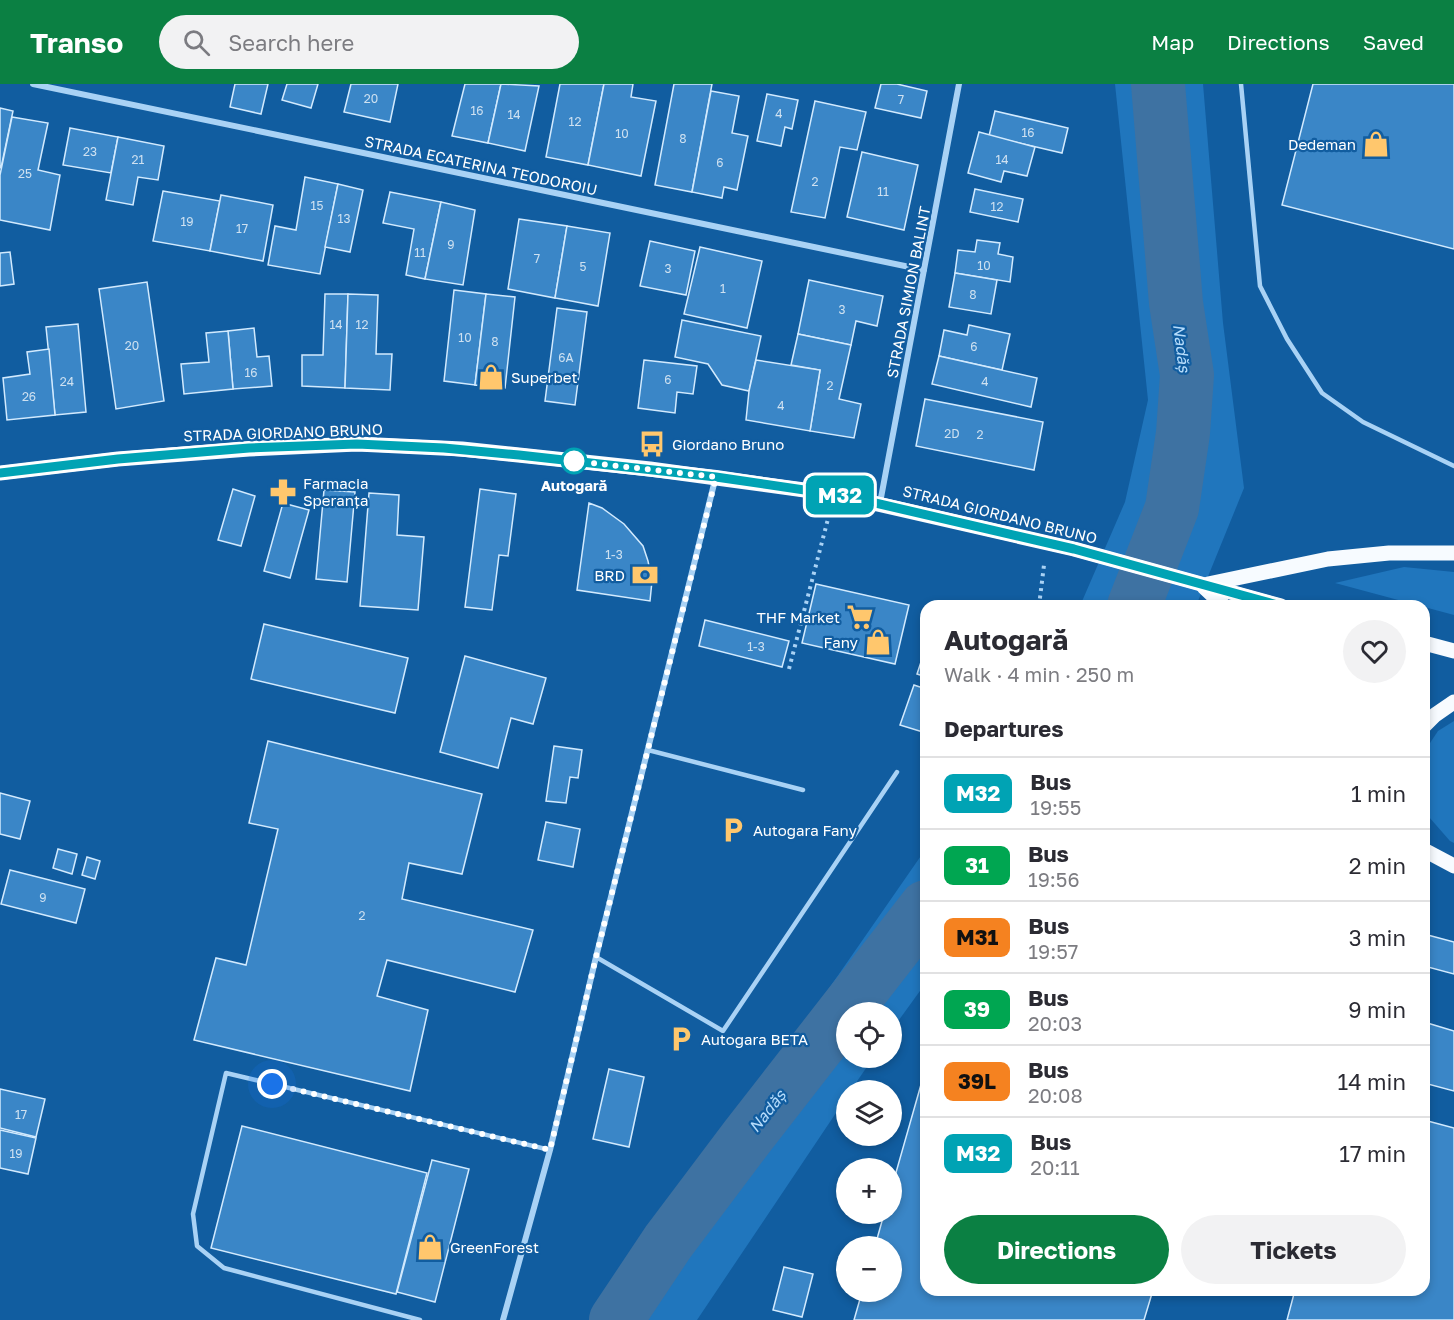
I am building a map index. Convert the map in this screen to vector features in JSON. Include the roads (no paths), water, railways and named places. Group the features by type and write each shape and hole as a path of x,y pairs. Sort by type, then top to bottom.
{"main road":[{"name":"STRADA GIORDANO BRUNO","path":"0,473 118,459 249,448 357,444 462,449 716,477 834,494 1074,549 1258,600"},
{"path":"1202,585 1328,560 1389,553 1454,553"},
{"path":"1202,585 1218,600"},
{"path":"1430,645 1454,651"},
{"path":"1430,720 1454,702"},
{"path":"1430,844 1447,862"},
{"path":"1430,853 1447,862"}],"street":[{"name":"STRADA ECATERINA TEODOROIU","path":"33,84 924,270"},
{"name":"STRADA SIMION BALINT","path":"880,504 959,84"},
{"path":"503,1320 550,1150 716,477"}],"lane":[{"path":"1241,84 1260,286 1287,339 1322,393 1363,422 1454,466"},
{"path":"648,750 803,790"},
{"path":"596,957 723,1031 897,772"},
{"path":"420,1320 224,1268 197,1246 193,1214 226,1073 550,1150"}],"waterway":[{"name":"Nadăș","path":"1136,600 1172,508 1183,433 1187,375 1176,303 1158,84"},
{"name":"Nadăș","path":"616,1320 668,1242 920,915"}],"place":[{"name":"Dedeman","path":"1376,144"},
{"name":"Superbet","path":"491,377"},
{"name":"Giordano Bruno","path":"652,444"},
{"name":"Autogară","path":"574,461"},
{"name":"Farmacia Speranța","path":"283,492"},
{"name":"BRD","path":"645,575"},
{"name":"THF Market","path":"860,617"},
{"name":"Fany","path":"878,642"},
{"name":"Autogara Fany","path":"733,830"},
{"name":"Autogara BETA","path":"681,1039"},
{"name":"GreenForest","path":"430,1247"}]}
